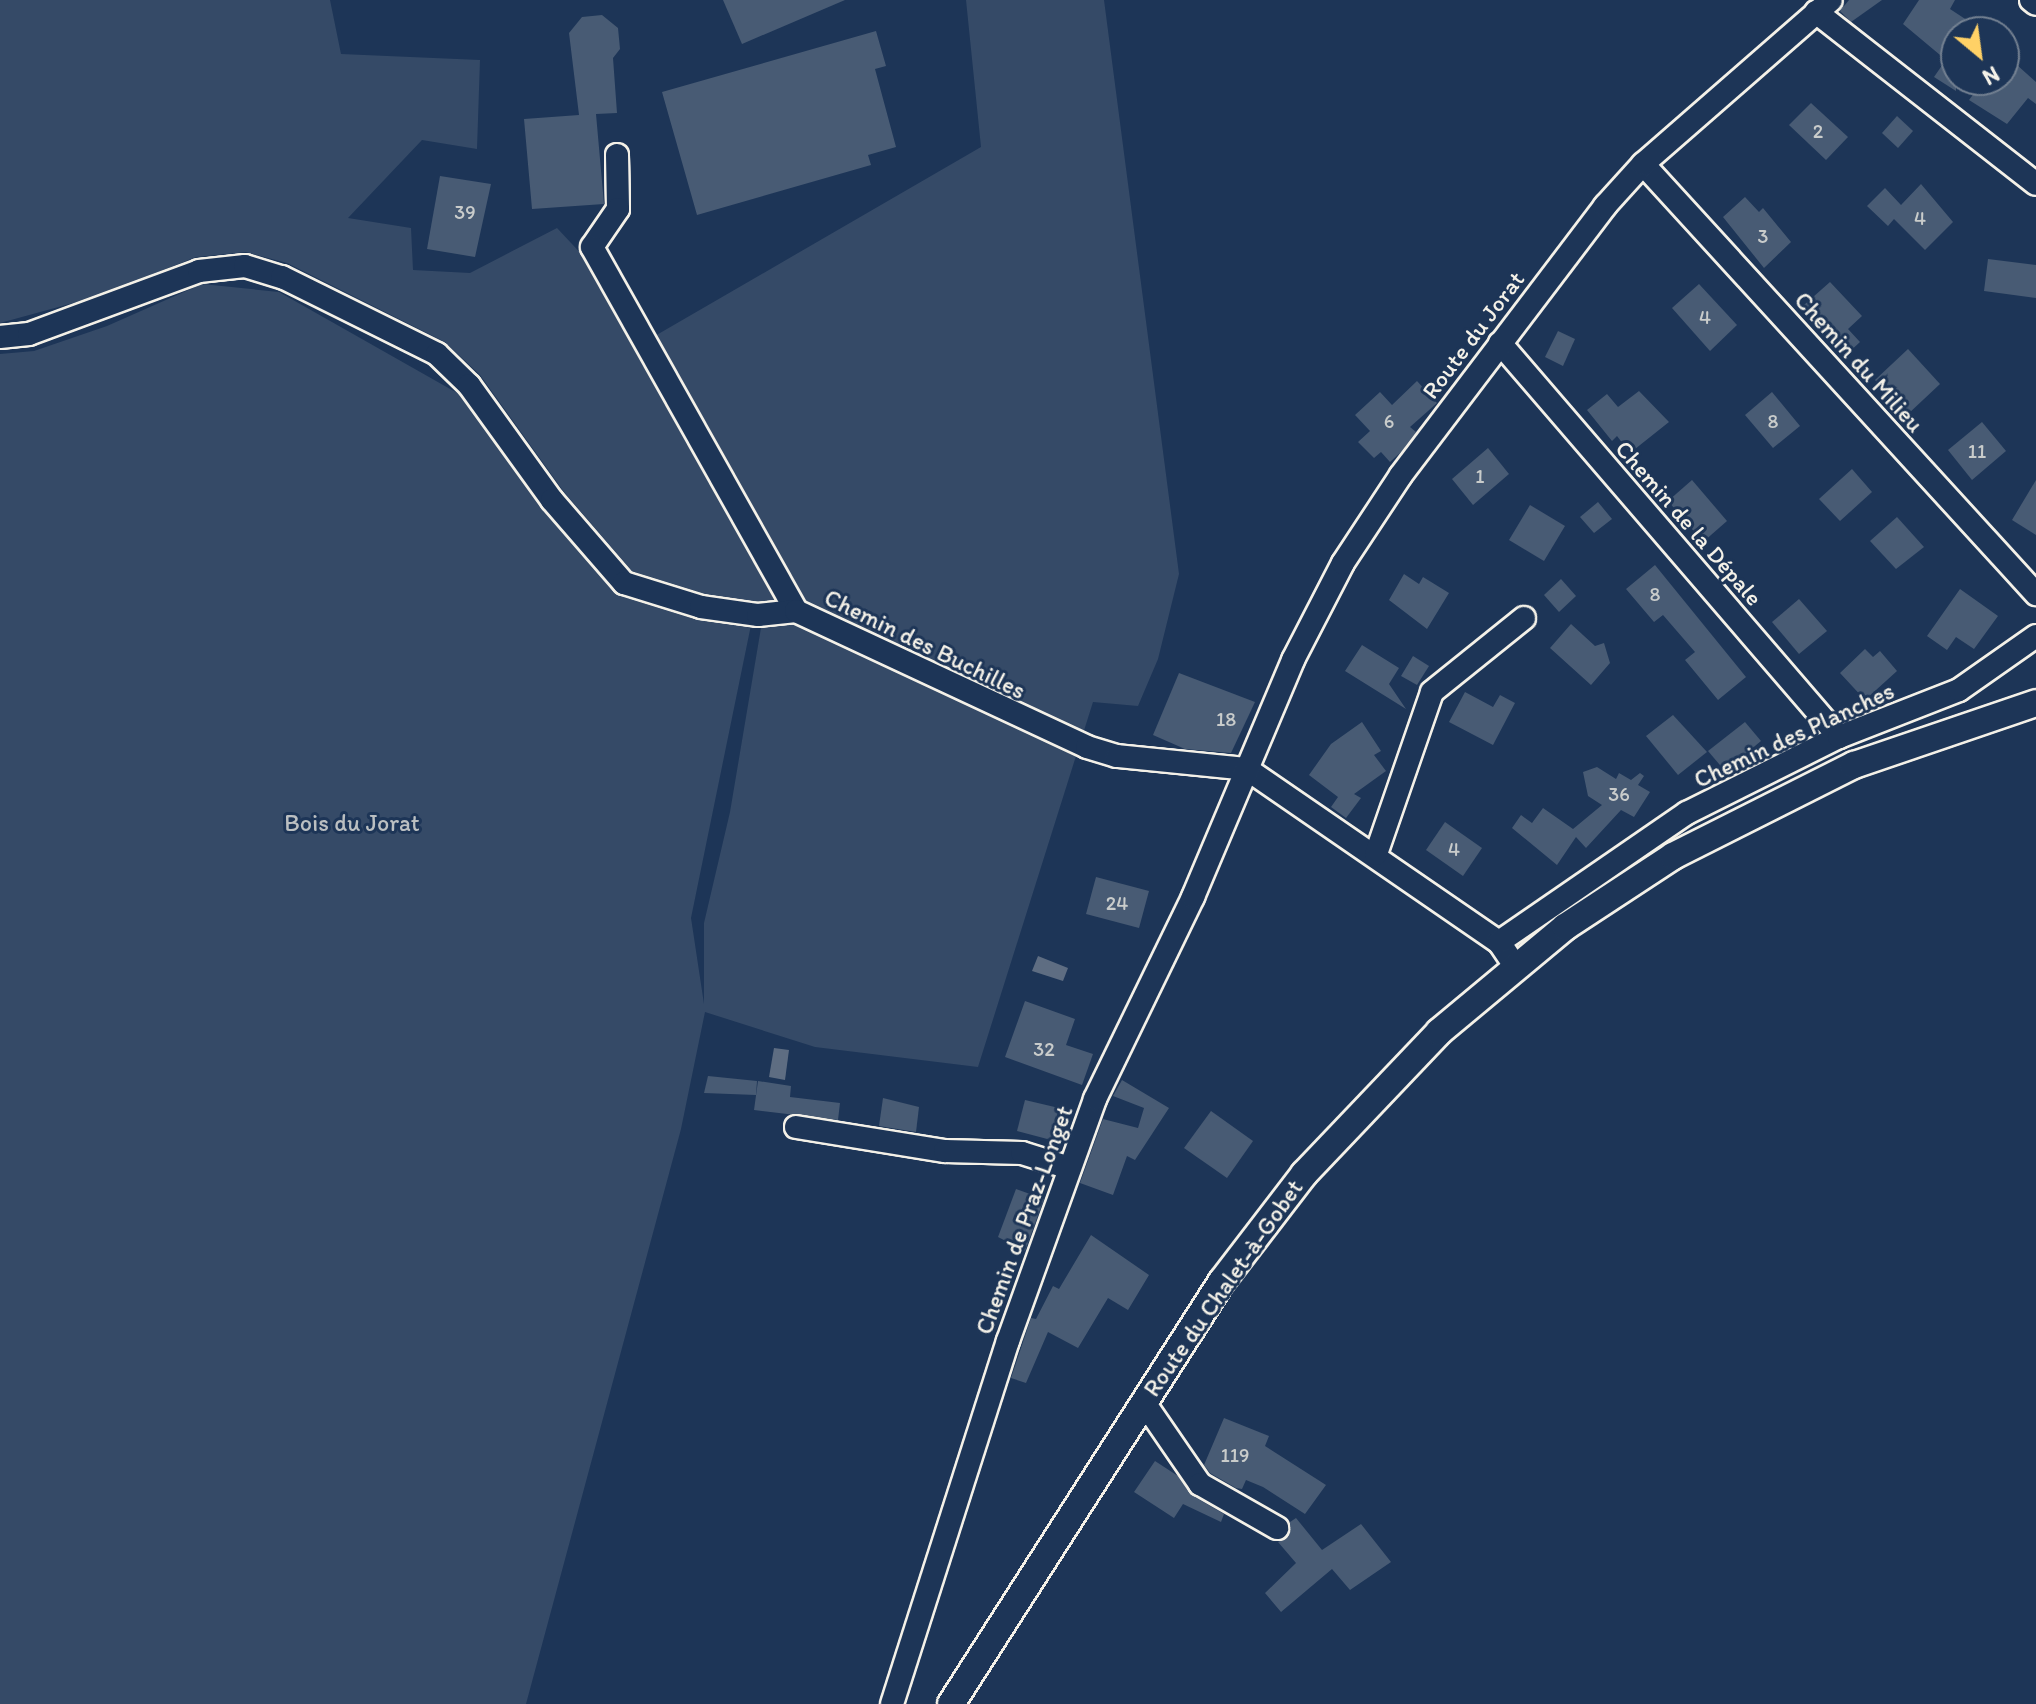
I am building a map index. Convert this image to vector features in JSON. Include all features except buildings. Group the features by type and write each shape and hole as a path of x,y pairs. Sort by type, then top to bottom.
{"main road":[{"name":"Route du Chalet-à-Gobet","path":"951,1704 1222,1281 1304,1174 1402,1067 1515,966 1622,888 1772,802 1882,754 2036,703"}],"street":[{"path":"2031,0 2036,4"},
{"path":"1823,6 2036,184"},
{"name":"Route du Jorat","path":"1247,769 1293,660 1343,563 1500,343 1643,164 1823,6"},
{"path":"617,155 618,209 592,247 796,611"},
{"name":"Chemin du Milieu","path":"1643,164 2036,594"},
{"name":"Chemin des Buchilles","path":"0,337 29,334 199,271 245,266 282,277 437,354 469,385 552,500 624,583 701,607 758,615 796,611 1087,747 1117,756 1247,769 1376,854 1499,942 1515,966"},
{"name":"Chemin de la Dépale","path":"1500,343 1839,737"},
{"path":"1376,854 1432,692 1524,618"},
{"name":"Chemin des Planches","path":"1499,942 1687,813 1839,737 1959,690 2036,636"},
{"name":"Chemin de Praz-Longet","path":"892,1704 1008,1341 1095,1099 1193,897 1247,769"},
{"path":"796,1127 945,1151 1022,1153 1070,1168"},
{"path":"1143,1401 1200,1484 1277,1528"}],"green space":[{"name":"Bois du Jorat","path":"0,0 330,0 341,54 480,60 477,149 422,140 348,218 411,228 413,270 470,273 557,228 602,276 641,344 981,147 966,0 1104,0 1179,574 1158,659 1138,706 1093,702 978,1067 815,1047 705,1012 681,1129 526,1704 0,1704 0,354 34,351 107,326 202,284 279,292 459,394 540,505 621,594 751,625 691,918 704,1004 704,923 730,812 764,610 702,597 632,571 564,492 480,375 445,342 287,263 246,252 196,257 95,297 0,323"}],"shaded area":[{"path":"1038,956 1068,968 1063,981 1032,971"},
{"path":"774,1048 789,1050 785,1080 769,1077"}]}
